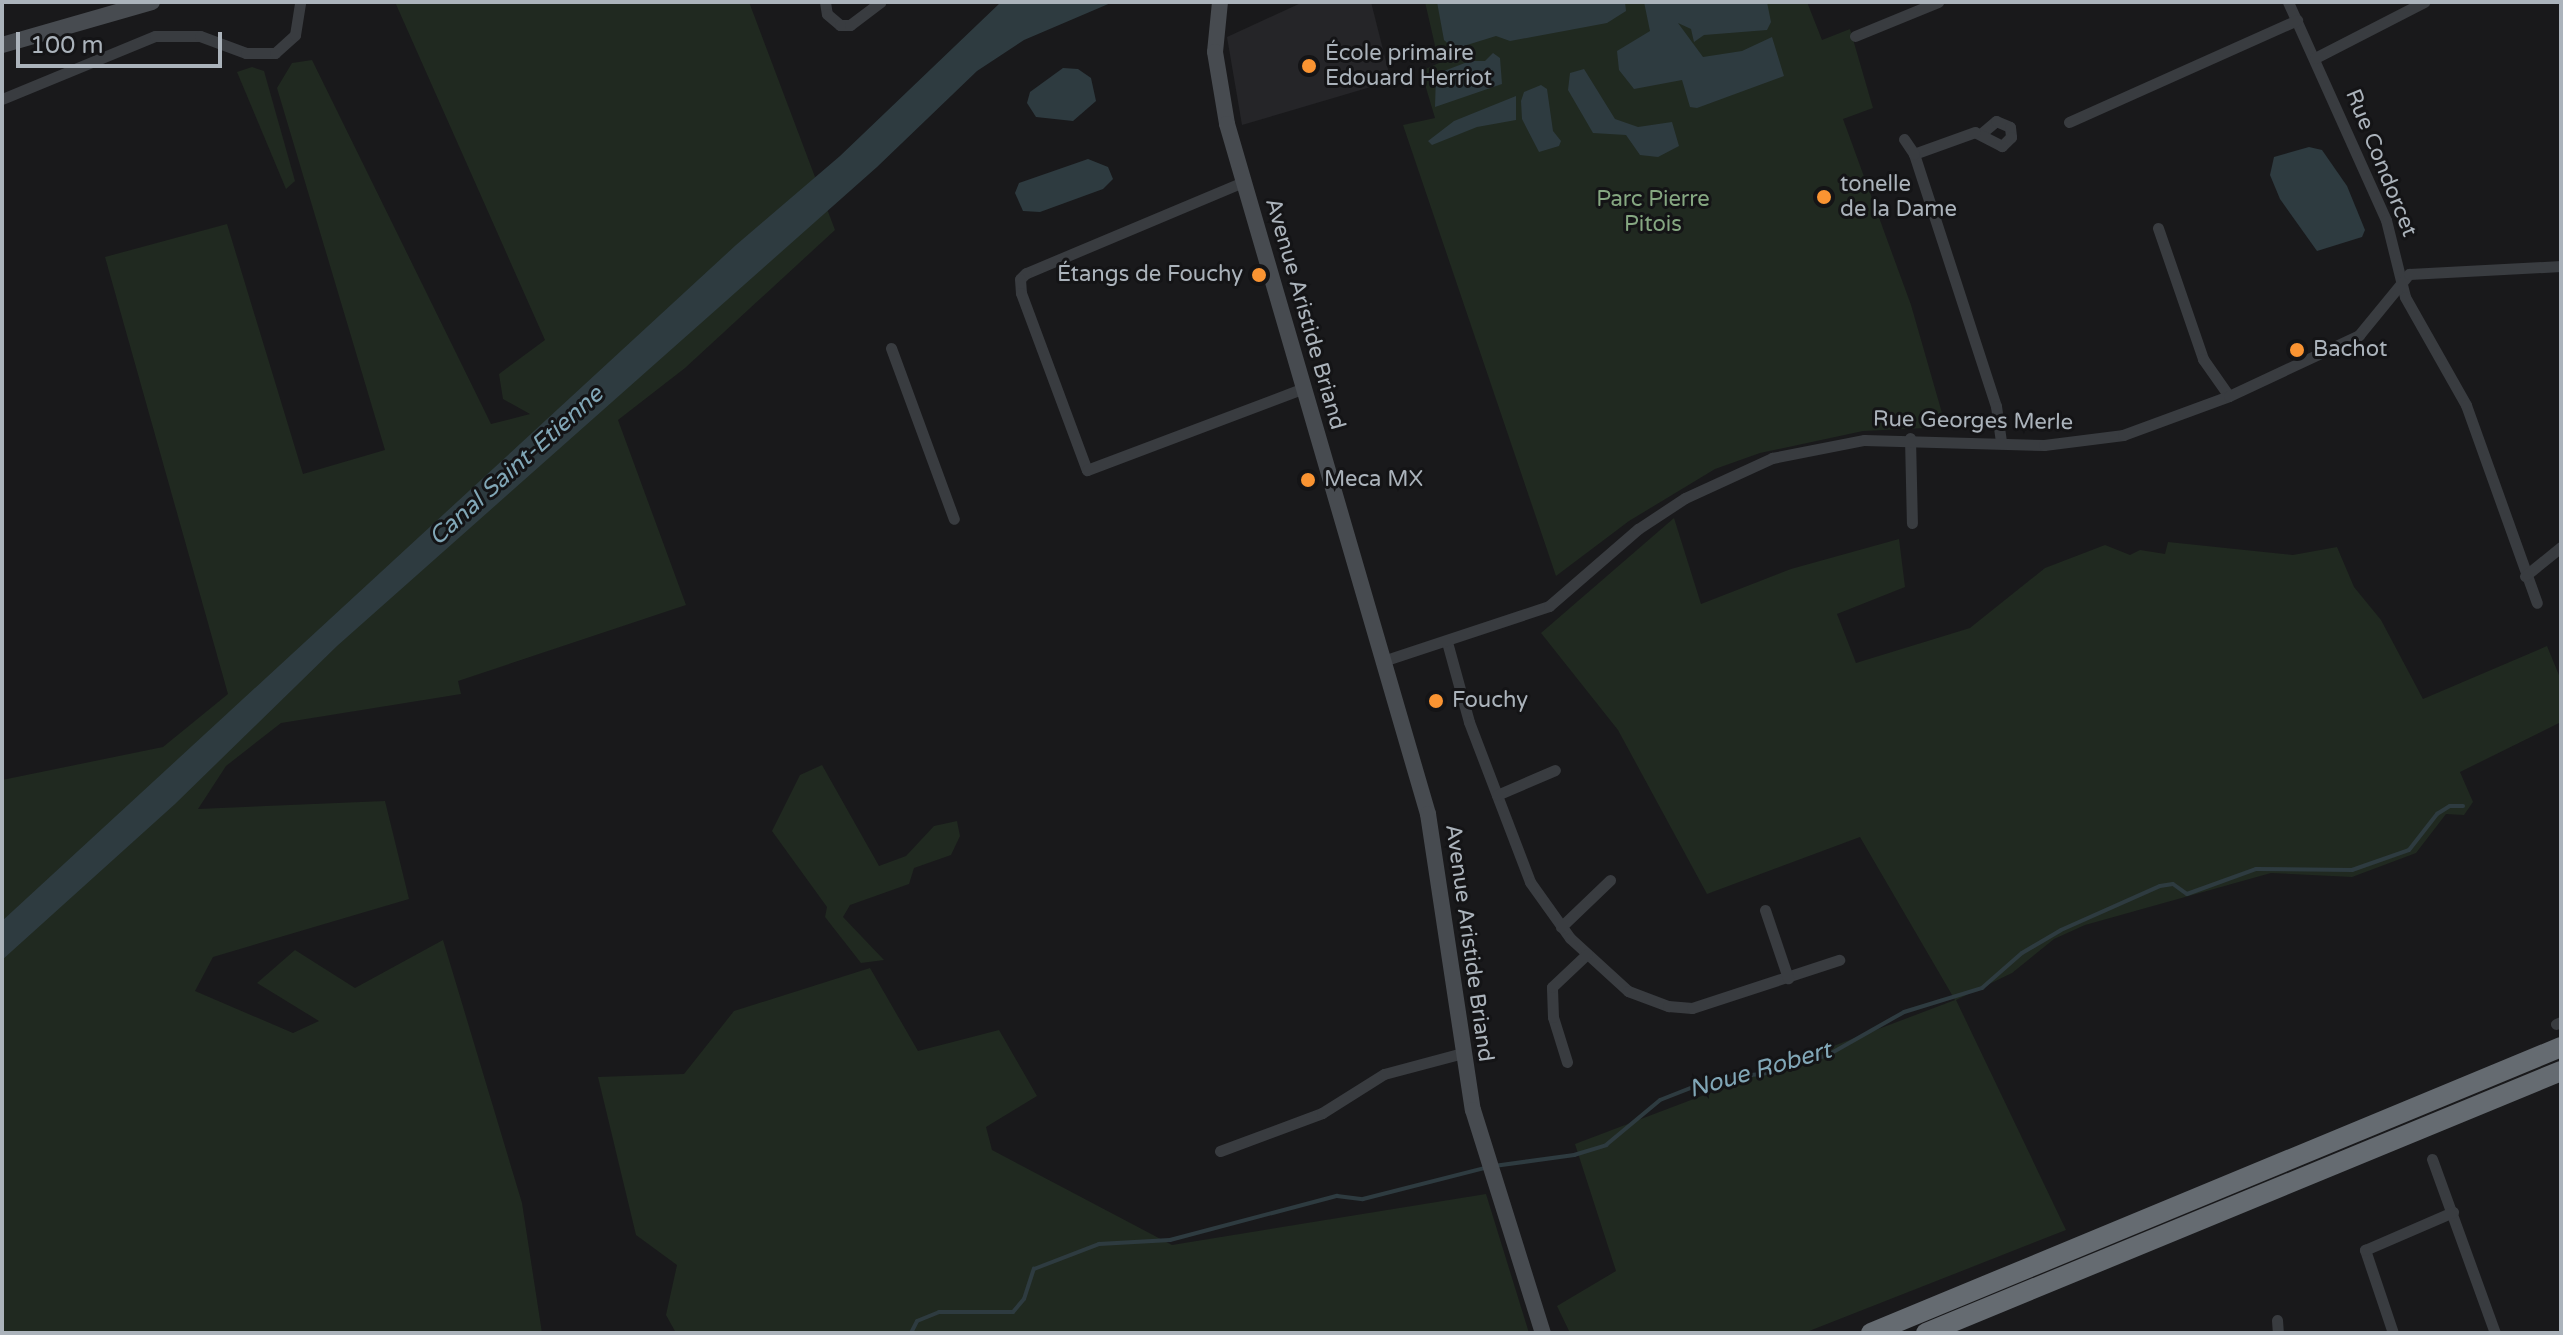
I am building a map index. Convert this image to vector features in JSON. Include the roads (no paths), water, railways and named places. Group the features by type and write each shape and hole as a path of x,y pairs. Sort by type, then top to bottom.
{"highway":[{"path":"1871,1333 2561,1047"},
{"path":"1926,1333 2561,1071"}],"street":[{"path":"2,45 152,2"},
{"path":"2,99 155,36 200,36 246,53 275,53 295,35 300,2"},
{"path":"825,2 832,22 840,25 850,25 880,2"},
{"name":"Avenue Aristide Briand","path":"1220,2 1217,80 1243,182 1383,661 1438,862 1463,1053 1492,1175 1543,1333"},
{"path":"1855,36 1938,2"},
{"name":"Rue Condorcet","path":"2288,2 2386,220 2399,283 2466,405 2537,603"},
{"path":"2315,58 2424,2"},
{"path":"2069,122 2297,20"},
{"path":"1914,154 1979,132"},
{"path":"1904,139 1914,154 1996,406 2001,443"},
{"path":"1243,182 1020,279 1021,293 1087,470 1304,388"},
{"path":"2158,228 2203,359 2229,396 2359,335 2409,274 2561,266"},
{"path":"891,348 954,519"},
{"name":"Rue Georges Merle","path":"1383,661 1549,606 1638,529 1728,476 1821,445 1910,438 2001,443 2087,443 2123,435 2229,396"},
{"path":"1910,438 1912,523"},
{"path":"2525,576 2561,547"},
{"path":"1447,642 1497,795 1530,882 1561,927 1628,991 1668,1006 1722,1002 1839,960"},
{"path":"1497,795 1555,770"},
{"path":"1561,927 1610,880"},
{"path":"1765,910 1788,978"},
{"path":"1567,1062 1553,1017 1552,987 1587,954"},
{"path":"1220,1151 1322,1113 1384,1074 1463,1053"},
{"path":"2432,1159 2495,1333"},
{"path":"2393,1333 2365,1250 2453,1212"}],"water":[{"name":"Canal Saint-Etienne","path":"1001,2 1113,2 1024,40 977,71 877,167 337,646 175,804 2,960 2,921 736,245 840,156"},
{"path":"1437,2 1625,2 1626,11 1607,23 1510,41 1496,36 1454,49 1444,40"},
{"path":"1644,2 1767,2 1771,22 1767,30 1704,35 1694,42 1691,29 1678,23 1703,57 1742,51 1772,37 1784,76 1697,108 1690,107 1682,80 1634,89 1619,70 1617,51 1650,31"},
{"path":"1493,53 1500,58 1502,84 1435,107 1436,74 1470,61 1485,61"},
{"path":"1063,68 1078,69 1091,78 1096,101 1073,121 1036,117 1027,103 1030,92"},
{"path":"1584,69 1615,119 1638,127 1672,122 1679,146 1658,157 1640,155 1626,135 1593,133 1568,90 1570,73"},
{"path":"1541,85 1547,89 1553,131 1561,141 1559,146 1539,152 1522,119 1521,101 1524,92"},
{"path":"1516,96 1516,120 1477,127 1432,145 1428,141 1454,121"},
{"path":"2309,147 2322,150 2347,186 2365,230 2362,237 2317,251 2280,199 2270,175 2274,157"},
{"path":"1088,159 1108,167 1113,179 1103,189 1040,212 1023,211 1015,193 1019,183"}],"waterway":[{"name":"Noue Robert","path":"1494,1166 1574,1155 1606,1145 1660,1100 1711,1080 1768,1073 1828,1055 1904,1012 1982,988 2022,953 2061,930 2160,886 2173,884 2187,894 2256,869 2352,870 2409,850 2437,814 2450,806 2463,806"},
{"name":"Noue Robert","path":"911,1333 917,1321 939,1312 1013,1312 1024,1299 1034,1269 1099,1244 1170,1240 1337,1196 1363,1199 1485,1168"}],"place":[{"name":"École primaire Edouard Herriot","path":"1309,66"},
{"name":"tonelle de la Dame","path":"1824,197"},
{"name":"Étangs de Fouchy","path":"1259,275"},
{"name":"Bachot","path":"2297,350"},
{"name":"Meca MX","path":"1308,480"},
{"name":"Fouchy","path":"1436,701"}],"park label":[{"name":"Parc Pierre Pitois","path":"1653,212"}]}
